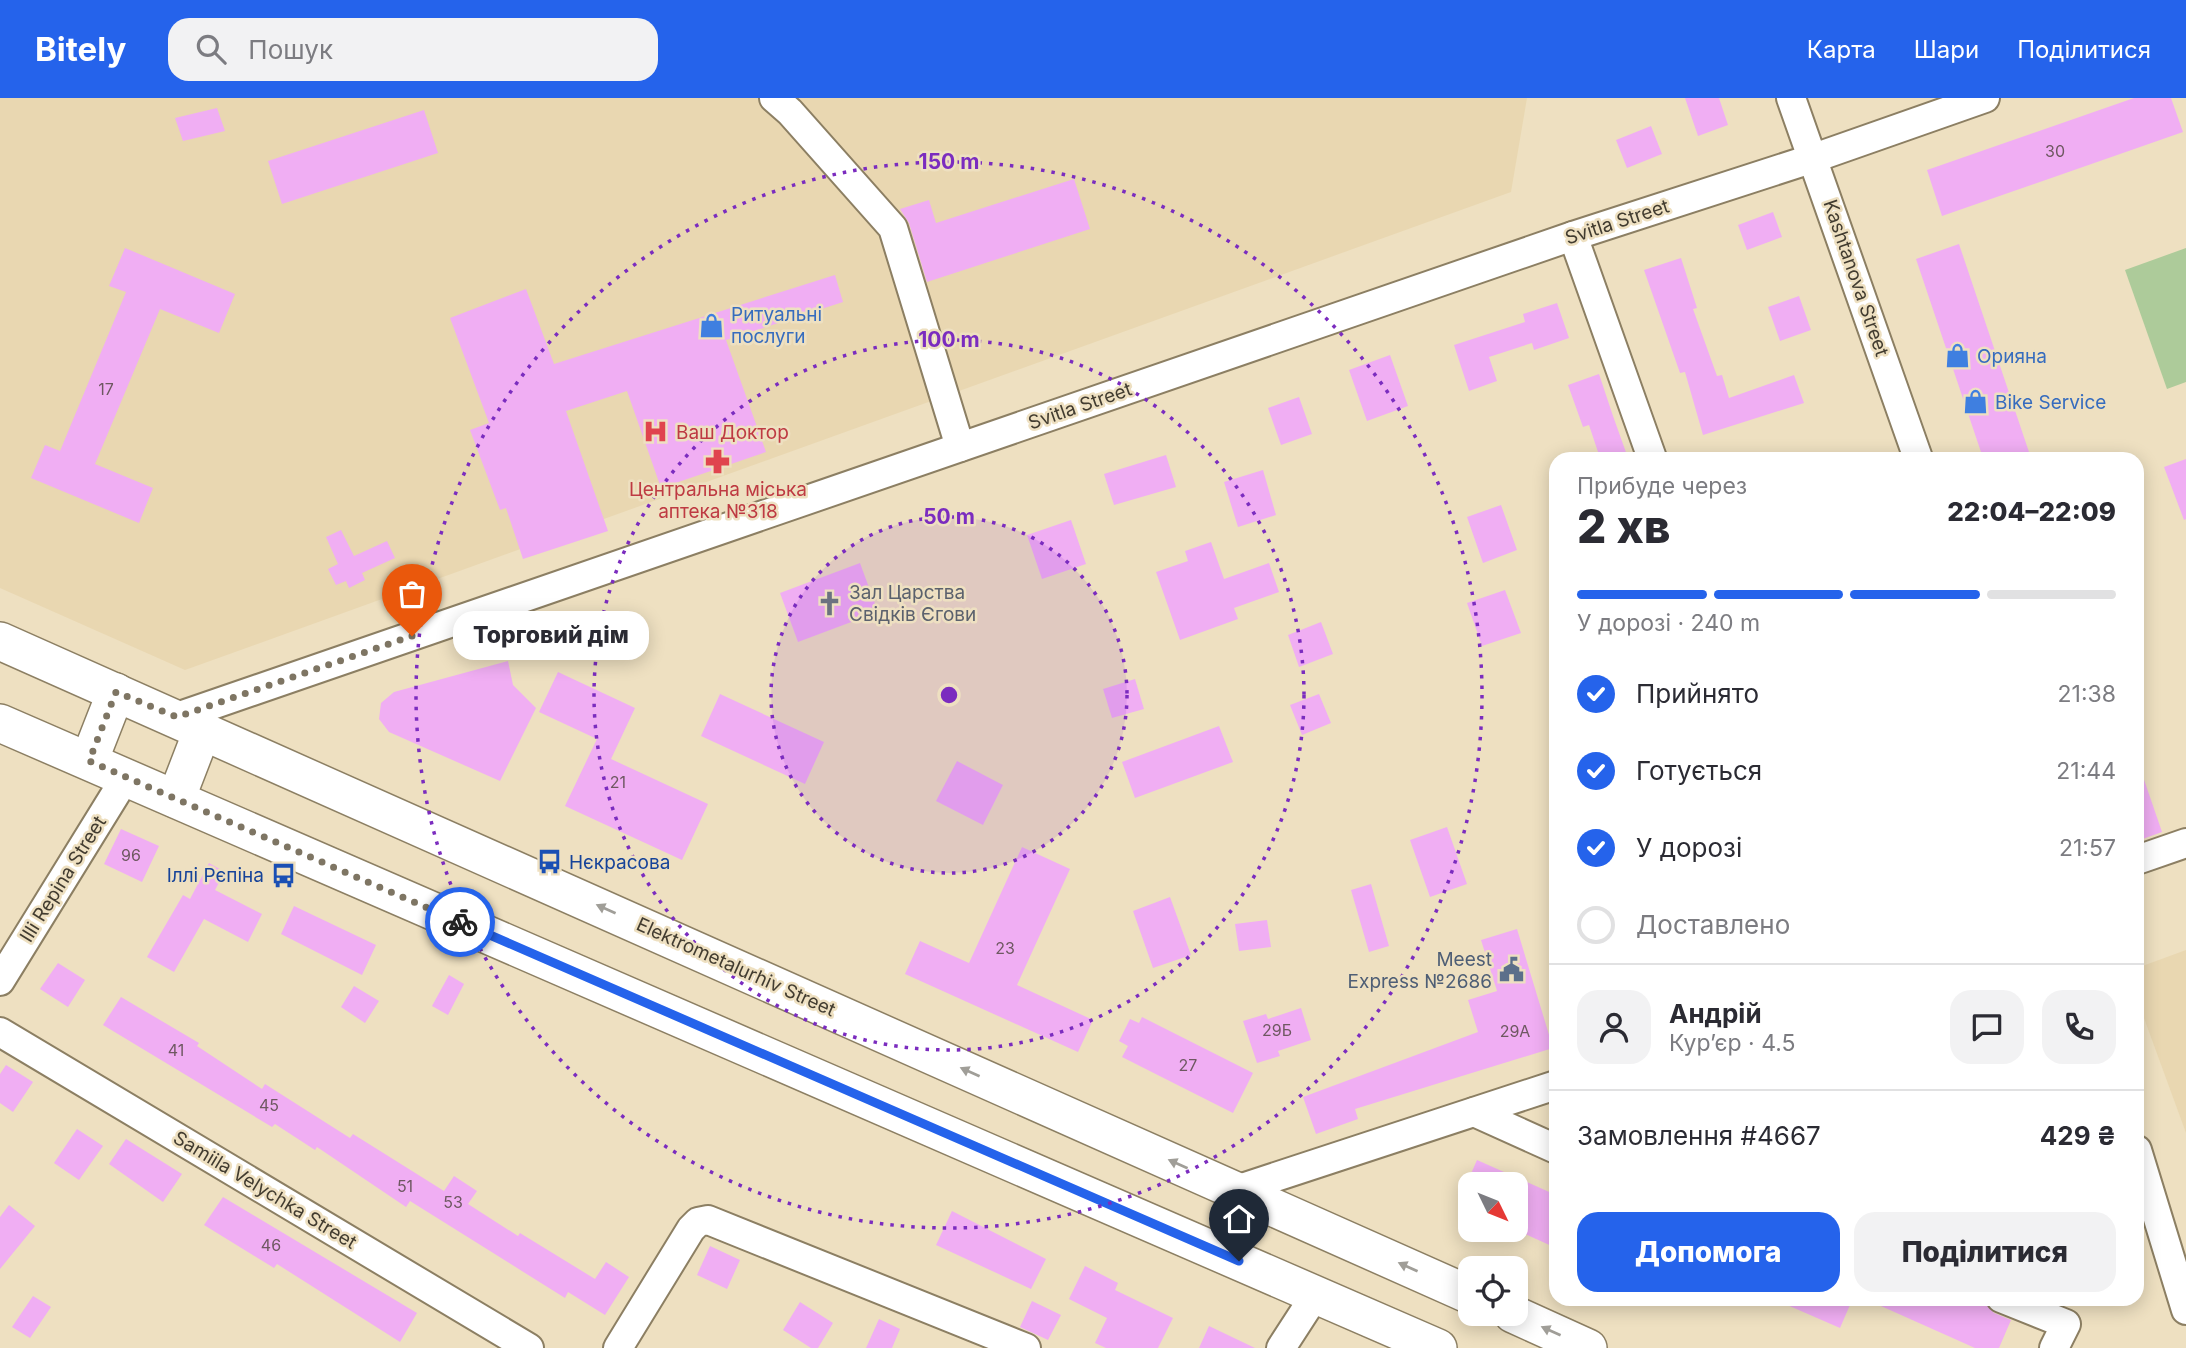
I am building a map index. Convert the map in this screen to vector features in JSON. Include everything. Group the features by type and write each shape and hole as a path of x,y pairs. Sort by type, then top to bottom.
{"main road":[{"name":"Elektrometalurhiv Street","path":"0,641 190,723 1458,1290"},
{"path":"89,761 116,692"},
{"path":"0,723 1438,1348"},
{"path":"176,799 190,723"},
{"path":"1528,1321 1588,1348"}],"street":[{"path":"774,98 790,112 893,228 960,447"},
{"name":"Kashtanova Street","path":"1791,98 1916,452"},
{"name":"Svitla Street","path":"190,723 960,447 1573,236 1814,158 1985,98"},
{"path":"1573,236 1650,452"},
{"name":"Illi Repina Street","path":"0,981 126,777"},
{"path":"2144,858 2186,843"},
{"name":"Samiila Velychka Street","path":"0,1032 529,1348"},
{"path":"1236,1191 1549,1087"},
{"path":"1474,1112 1549,1146"},
{"path":"2144,1173 2186,1310"},
{"path":"618,1348 691,1229 698,1222 708,1220 1026,1348"},
{"path":"1281,1348 1315,1294"},
{"path":"2021,1306 2066,1324 2054,1348"}],"shaded area":[{"path":"0,98 1527,98 1511,192 185,670 0,588"},
{"path":"2186,950 2186,1133 2144,1018 2144,965"}],"green space":[{"path":"2186,248 2186,382 2167,389 2125,270"}],"building":[{"path":"1685,98 1719,98 1728,125 1698,136"},
{"path":"2134,98 2171,98 2183,132 1942,216 1927,170"},
{"path":"217,108 225,131 183,141 175,118"},
{"path":"424,110 438,153 282,204 268,161"},
{"path":"1651,126 1662,154 1627,168 1616,140"},
{"path":"1074,179 1090,229 927,282 909,223 900,209 929,200 936,223"},
{"path":"1773,212 1782,237 1747,250 1738,225"},
{"path":"1959,244 2029,452 1981,452 1916,259"},
{"path":"125,248 235,294 219,333 160,309 95,464 153,488 139,523 31,478 45,445 60,451 126,292 109,286"},
{"path":"1681,258 1697,308 1693,309 1717,376 1722,375 1729,398 1794,375 1804,403 1703,435 1685,372 1680,373 1644,270"},
{"path":"835,275 843,302 726,340 766,452 661,488 627,391 566,411 608,531 523,559 506,508 500,510 470,430 489,423 450,318 526,289 554,364"},
{"path":"1799,296 1811,330 1780,341 1768,307"},
{"path":"1557,303 1569,338 1534,350 1532,343 1489,357 1497,381 1469,391 1454,345 1525,322 1523,314"},
{"path":"1390,355 1408,406 1367,421 1349,370"},
{"path":"1599,374 1626,452 1598,452 1589,425 1583,427 1568,385"},
{"path":"1299,397 1312,434 1281,445 1268,408"},
{"path":"1166,455 1176,487 1114,505 1104,474"},
{"path":"2186,459 2186,519 2184,520 2164,467"},
{"path":"1263,470 1276,515 1238,527 1224,482"},
{"path":"1501,505 1517,550 1483,563 1467,517"},
{"path":"1071,520 1086,564 1042,579 1027,535"},
{"path":"341,530 354,556 387,541 395,558 362,573 365,580 349,588 346,581 336,585 328,569 338,564 326,537"},
{"path":"1211,542 1224,579 1269,563 1279,592 1234,608 1238,619 1180,640 1156,572 1188,561 1185,551"},
{"name":"Зал Царства Свідків Єгови","path":"860,563 878,612 798,642 780,593"},
{"path":"1505,590 1521,633 1482,646 1467,603"},
{"path":"1321,622 1333,654 1299,667 1288,635"},
{"path":"508,661 513,685 536,708 500,781 389,732 379,719 381,703 394,692"},
{"path":"558,672 635,708 611,759 708,804 682,860 565,806 597,739 539,712"},
{"path":"1135,679 1144,709 1112,718 1103,689"},
{"path":"720,694 824,742 805,784 701,736"},
{"path":"1319,694 1331,723 1302,735 1290,705"},
{"path":"1219,726 1233,762 1135,798 1122,762"},
{"path":"957,761 1003,785 983,825 936,801"},
{"path":"2144,780 2162,832 2144,838"},
{"path":"1447,827 1467,884 1430,897 1410,840"},
{"path":"121,829 159,846 142,882 104,864"},
{"path":"1022,847 1070,869 1017,985 1093,1020 1078,1052 905,974 920,941 969,963"},
{"path":"209,863 225,872 215,890 262,914 248,942 204,919 174,972 147,957 183,895 190,899"},
{"path":"1371,884 1389,946 1369,952 1351,890"},
{"path":"1170,897 1191,955 1153,968 1133,911"},
{"path":"294,906 376,945 362,975 281,934"},
{"path":"1267,920 1271,947 1239,951 1235,924"},
{"path":"1517,929 1549,1035 1549,1049 1355,1109 1358,1119 1316,1134 1303,1097 1478,1032 1468,1000 1497,991 1481,940"},
{"path":"58,963 85,980 68,1007 40,989"},
{"path":"449,975 464,984 448,1015 432,1006"},
{"path":"354,986 379,1001 365,1023 341,1007"},
{"path":"121,997 199,1043 197,1046 262,1089 265,1084 350,1138 353,1134 444,1191 454,1176 477,1191 468,1204 518,1236 520,1233 595,1279 606,1262 629,1277 605,1315 568,1292 565,1298 410,1201 406,1207 317,1147 315,1150 275,1124 272,1127 103,1025"},
{"path":"1301,1008 1311,1040 1278,1051 1280,1056 1257,1063 1243,1021 1266,1014 1268,1019"},
{"path":"1142,1017 1253,1073 1233,1113 1122,1057 1128,1046 1119,1041 1130,1019 1139,1023"},
{"path":"6,1065 33,1082 13,1112 0,1103 0,1074"},
{"path":"77,1129 103,1146 79,1180 54,1163"},
{"path":"126,1139 182,1174 163,1202 109,1164"},
{"path":"1477,1160 1504,1172 1472,1172"},
{"path":"1528,1183 1549,1192 1549,1245 1528,1235"},
{"path":"223,1197 417,1313 400,1342 277,1264 274,1268 204,1225"},
{"path":"9,1205 35,1226 0,1269 0,1217"},
{"path":"952,1211 1046,1259 1031,1289 936,1245"},
{"path":"710,1246 740,1260 727,1289 697,1275"},
{"path":"1085,1266 1118,1283 1115,1290 1173,1318 1158,1348 1106,1348 1095,1343 1107,1318 1069,1299"},
{"path":"33,1296 51,1307 30,1338 12,1327"},
{"path":"1032,1301 1061,1315 1048,1340 1020,1327"},
{"path":"800,1302 833,1323 818,1348 811,1348 783,1330"},
{"path":"1789,1306 1850,1306 1840,1328"},
{"path":"1881,1306 1987,1306 1994,1313 2011,1320 1999,1348 1975,1348"},
{"path":"879,1319 900,1329 892,1348 866,1348"},
{"path":"1209,1326 1255,1348 1199,1348"}],"way so far":[{"path":"412,636 177,717 116,692 89,761 460,922"}],"place":[{"name":"Ритуальні послуги","path":"711,325"},
{"name":"Орияна","path":"1957,356"},
{"name":"Bike Service","path":"1975,402"},
{"name":"Ваш Доктор","path":"656,432"},
{"name":"Центральна міська аптека №318","path":"718,461"},
{"name":"Зал Царства Свідків Єгови","path":"829,603"},
{"name":"Торговий дім","path":"412,636"},
{"name":"Нєкрасова","path":"549,862"},
{"name":"Іллі Рєпіна","path":"284,875"},
{"name":"Meest Express №2686","path":"1512,970"}],"route":[{"path":"460,922 1239,1261"}]}
